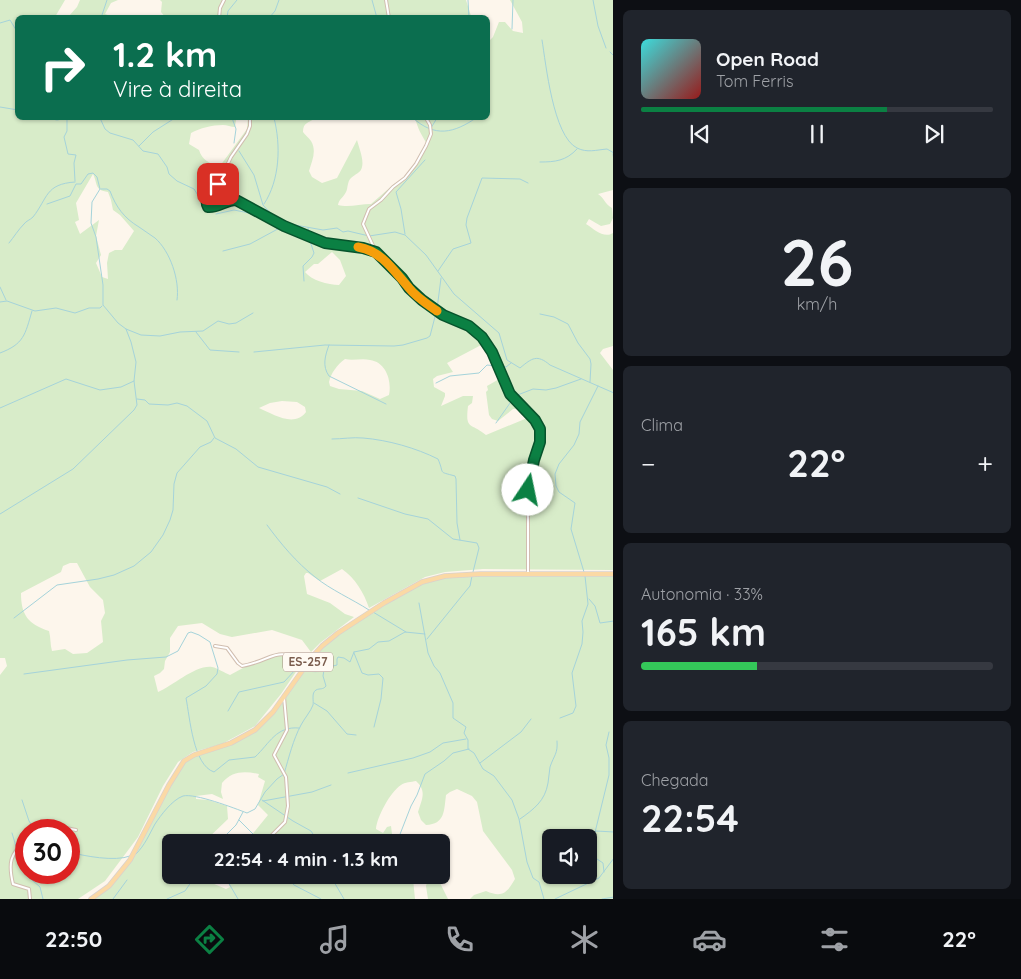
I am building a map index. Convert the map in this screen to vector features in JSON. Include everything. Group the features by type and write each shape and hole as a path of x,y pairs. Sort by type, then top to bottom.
{"main road":[{"name":"ES-257","path":"91,899 109,886 130,860 184,761 194,755 231,743 248,734 265,721 322,646 338,633 384,603 422,582 438,578 464,575 613,574"}],"street":[{"path":"219,15 224,0"},
{"path":"386,0 388,15"},
{"path":"250,120 247,134 206,200 207,206 213,207 236,200 284,226 325,243 363,248 376,252"},
{"path":"427,120 431,134 416,164 405,178 369,209 364,218 364,227 376,252 402,278 409,288 443,315 469,326 482,337 492,352 510,394 539,426 541,433 540,442 534,460 528,493 528,574"},
{"path":"215,646 227,648 242,666 280,653 309,662"},
{"path":"274,834 285,822 288,812 286,777 274,755 286,730 284,697"},
{"path":"15,852 11,857 10,863 13,884 29,889 30,899"}],"green space":[{"path":"0,0 65,0 56,15 15,15 15,120 236,120 235,127 215,126 202,128 191,133 189,144 199,150 207,161 220,166 247,129 248,120 312,120 305,124 303,129 303,132 314,148 309,171 312,177 322,183 337,178 357,140 362,157 362,167 348,183 346,192 338,205 346,206 371,204 394,184 405,178 414,167 427,144 416,120 490,120 490,40 499,22 505,22 513,31 523,33 522,22 510,0 613,0 613,190 598,194 612,208 613,218 610,224 601,226 589,219 586,224 606,235 613,233 613,346 603,349 600,353 613,370 613,570 483,569 445,572 425,577 369,608 358,586 342,569 320,581 306,573 304,576 307,594 330,603 345,614 354,617 311,652 302,640 272,630 232,637 220,634 202,623 178,626 170,638 170,652 165,661 164,669 154,676 158,692 191,672 205,667 212,667 230,675 254,662 279,653 304,660 281,694 255,726 222,744 193,752 178,762 163,786 138,837 105,881 78,899 0,899 0,675 7,666 5,658 0,658","holes":["93,174 100,190 108,192 113,210 134,231 122,250 115,250 109,253 107,263 108,279 102,277 96,263 101,255 96,236 99,220 80,234 75,222 79,220 76,203","332,252 340,260 346,276 339,285 320,282 305,272","485,343 494,357 501,378 487,386 489,415 492,419 498,421 513,409 526,408 532,416 486,435 468,423 468,406 472,403 473,396 463,396 441,406 445,393 434,387 433,379 437,376 453,372 447,363","345,359 367,359 380,364 389,378 389,395 380,399 362,391 339,389 330,386 331,375 339,364","282,401 297,402 305,407 306,412 301,417 290,419 277,416 259,408 270,403","77,563 90,587 103,600 105,613 101,621 103,642 87,653 73,654 65,649 52,651 49,631 31,622 22,607 21,593 61,572 63,566"]},
{"path":"80,0 118,0 111,3 105,14 108,15 70,15"},
{"path":"160,0 466,0 471,15 164,15 161,12 162,2"},
{"path":"483,573 613,575 613,899 470,899 474,895 486,891 500,894 507,891 515,879 512,870 483,831 477,802 472,796 457,789 450,792 446,795 444,811 440,819 437,822 426,825 421,820 418,812 423,792 416,781 404,783 397,788 385,805 379,818 376,829 383,833 387,827 391,826 392,834 253,834 268,815 258,805 265,781 258,777 259,774 243,772 230,776 222,783 221,792 223,799 212,794 196,796 196,799 208,800 227,806 228,819 212,834 162,834 162,884 214,884 226,889 230,887 228,884 414,884 415,899 90,899 119,872 131,856 152,821 179,767 189,758 224,746 265,722 323,646 358,619 427,581 446,576"},
{"path":"427,884 440,884 448,899 428,899"}],"waterway":[{"path":"102,15 107,0"},
{"path":"227,15 228,11 237,0"},
{"path":"272,15 279,0"},
{"path":"372,0 376,15"},
{"path":"468,0 469,15"},
{"path":"512,29 513,0"},
{"path":"593,0 598,26 606,48"},
{"path":"0,23 10,20 15,28"},
{"path":"542,40 556,115 569,141 581,150 607,149 613,152"},
{"path":"610,52 613,55"},
{"path":"0,107 15,110"},
{"path":"67,120 67,131 64,137 68,154 76,155 74,163 75,181"},
{"path":"101,120 105,129 110,133 133,140 143,151 158,154 167,167 169,174 177,181 194,189 204,205"},
{"path":"139,146 153,132 172,120"},
{"path":"233,120 236,129 234,143"},
{"path":"264,204 273,184 278,162 278,139 274,120"},
{"path":"416,120 429,129 437,131 452,130 473,120"},
{"path":"431,128 436,120"},
{"path":"540,162 560,160 569,156 577,149"},
{"path":"239,151 254,175 263,205 274,217 295,225 323,230 337,228 343,232 348,231 369,236 395,232 405,235 426,255 454,294 499,333 507,360 520,368 531,360 542,359 550,365 613,393"},
{"path":"405,234 396,192 425,160"},
{"path":"47,204 70,196 76,184 81,184 88,174 93,173 97,177 100,189 92,202 91,223 96,237 103,285 103,305 118,323 126,329 141,335 160,336 180,332 203,331 218,321 229,324 236,323 253,313"},
{"path":"438,271 453,249 471,243 466,225 467,218 482,178 520,179 528,183"},
{"path":"9,243 25,223 33,217 52,189 65,183 75,182"},
{"path":"101,189 110,191 125,216 155,238 165,250 173,266 178,292 177,300"},
{"path":"216,214 234,210 254,214 266,210"},
{"path":"223,251 250,244 287,224"},
{"path":"304,281 303,266 314,253 308,228"},
{"path":"254,352 325,345 394,346 427,338 430,336 437,309 441,278"},
{"path":"0,287 6,300"},
{"path":"0,302 7,301 35,311 56,308 75,313 102,306"},
{"path":"0,353 19,342 25,332 32,311"},
{"path":"540,314 554,317 568,324 578,343 590,359 590,382"},
{"path":"0,514 73,469 134,410 137,405 134,381 136,362 126,329"},
{"path":"196,332 210,350 239,352"},
{"path":"329,345 325,357 325,365 329,376 386,404"},
{"path":"436,383 450,376 479,373 487,365 506,367 511,363"},
{"path":"0,408 66,379 100,390 121,387 134,381"},
{"path":"496,423 515,396 533,389 546,390 556,388 581,379"},
{"path":"584,572 571,529 575,503 559,492 556,486 555,474 559,464 574,445 579,434 580,422 598,386"},
{"path":"137,399 145,400 149,404 168,405 177,403 187,406 207,421 215,438 236,449 258,467 327,487 340,494"},
{"path":"14,618 57,585 114,575 134,566 151,552 163,535 170,520 177,473 200,447 211,442 214,438"},
{"path":"332,439 359,438 382,441 411,448 438,459 442,472 455,476 456,479 457,523 460,540"},
{"path":"358,498 405,514 428,519 453,539 477,543 479,548 473,572"},
{"path":"267,525 289,552 321,582 369,610"},
{"path":"427,639 470,586 472,576"},
{"path":"560,718 573,713 576,706 572,673 582,644 582,621 588,604 585,576"},
{"path":"589,599 595,606 600,623 613,621"},
{"path":"419,603 428,653 434,666 440,673 453,703 453,718 466,727 464,733 468,740 468,749 474,753 483,769 494,776 512,800 519,819 527,862 533,878 539,882 544,899"},
{"path":"373,612 406,632"},
{"path":"24,674 127,660 166,657 178,651 188,633 191,632 210,642 218,668 217,674 206,686 186,698 197,751 207,768 214,772 229,760 255,757 274,736 291,728 299,728"},
{"path":"354,652 369,649 378,642 389,641 405,632 425,634"},
{"path":"228,711 239,692 284,682 296,669 312,672 322,671 337,665 338,657 350,662 354,652"},
{"path":"354,653 362,673 368,675 379,674 383,678 381,699 374,727"},
{"path":"136,854 164,812 171,804 183,796 205,799 247,813 255,809 265,792 284,774 291,749 301,725 313,705 314,693 316,690 326,686 323,676 324,670"},
{"path":"314,703 327,711 347,734 356,735"},
{"path":"480,763 521,732 531,719"},
{"path":"604,872 603,863 591,858 590,853 609,775 609,758 606,745 609,732"},
{"path":"348,773 413,758 430,752 443,743 466,739"},
{"path":"520,819 542,800 547,789 550,767 556,752 557,741"},
{"path":"400,834 425,774 453,753 469,749"},
{"path":"263,801 312,792 331,785"},
{"path":"22,800 28,819"},
{"path":"262,800 313,834"},
{"path":"227,834 236,825 243,812"},
{"path":"239,820 253,834"},
{"path":"597,831 613,832"},
{"path":"12,833 24,873 40,887 43,899"},
{"path":"80,854 108,858 130,856"},
{"path":"555,899 599,878 613,859"},
{"path":"113,899 127,880"},
{"path":"167,899 185,891 190,884"},
{"path":"229,884 238,899"},
{"path":"293,884 321,899"},
{"path":"335,884 344,899"},
{"path":"602,899 613,897"}],"slow traffic":[{"path":"358,247 376,252 402,278 409,288 437,311"}],"route":[{"path":"218,184 206,200 208,207 236,200 243,202 255,212 325,243 355,246 374,251 422,300 452,320 469,326 482,337 495,358 499,372 510,394 535,420 540,429 540,442 535,454 528,490"}]}
